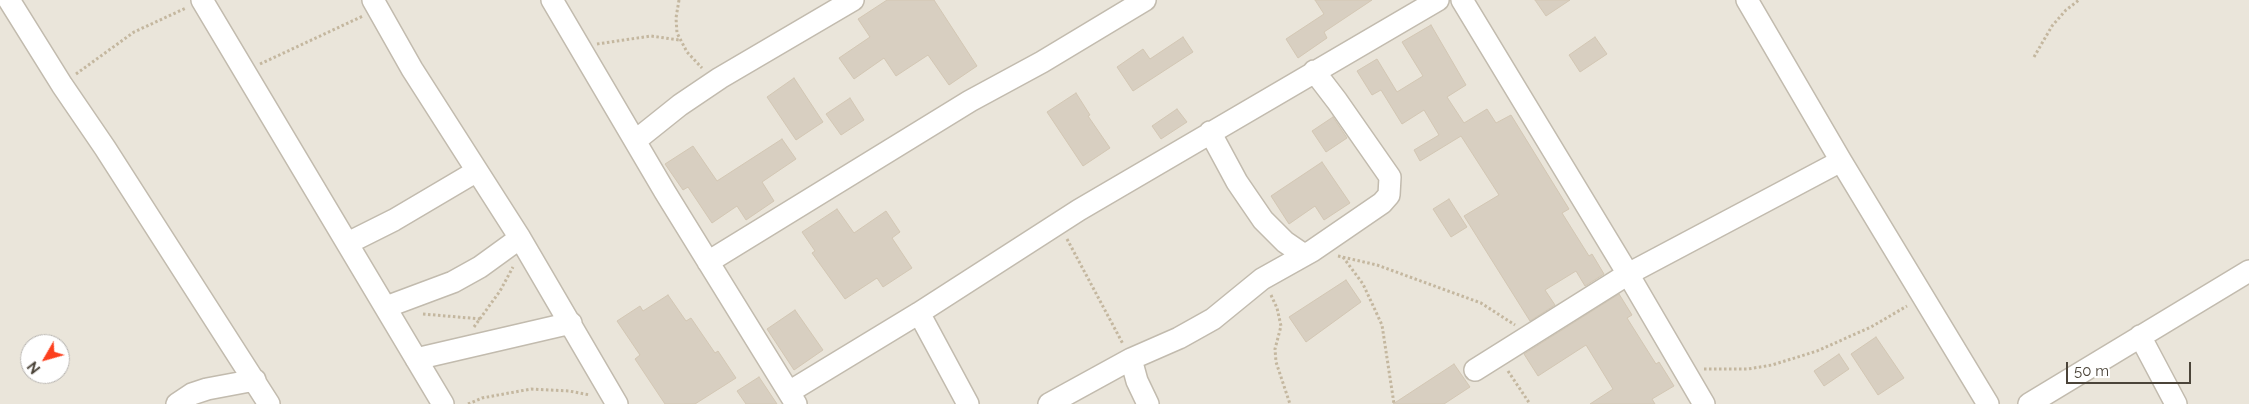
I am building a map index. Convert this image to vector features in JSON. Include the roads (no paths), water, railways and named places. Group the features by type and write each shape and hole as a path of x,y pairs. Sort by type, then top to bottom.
{"street":[{"path":"9,0 269,404"},
{"path":"202,0 348,244 390,306 416,360 443,404"},
{"path":"552,0 708,262 793,398 919,312 1058,223 1210,132 1438,0"},
{"path":"635,141 680,105 720,78 853,0"},
{"path":"708,262 970,101 1042,62 1145,0"},
{"path":"1462,0 1628,274 1704,404"},
{"path":"1747,0 1841,161 1988,404"},
{"path":"375,5 412,68 523,241 615,399"},
{"path":"1049,404 1130,359 1179,338 1213,319 1262,279 1308,253 1382,203 1389,195 1391,187 1390,177 1338,101 1314,71"},
{"path":"1210,132 1237,182 1264,220 1285,242 1308,253"},
{"path":"1475,370 1628,274 1841,161"},
{"path":"348,244 394,220 477,171"},
{"path":"390,306 454,282 523,241"},
{"path":"2029,404 2249,271"},
{"path":"919,312 968,404"},
{"path":"416,360 571,322"},
{"path":"2140,336 2176,404"},
{"path":"1130,359 1148,404"},
{"path":"177,404 192,394 207,388 255,380"}]}
